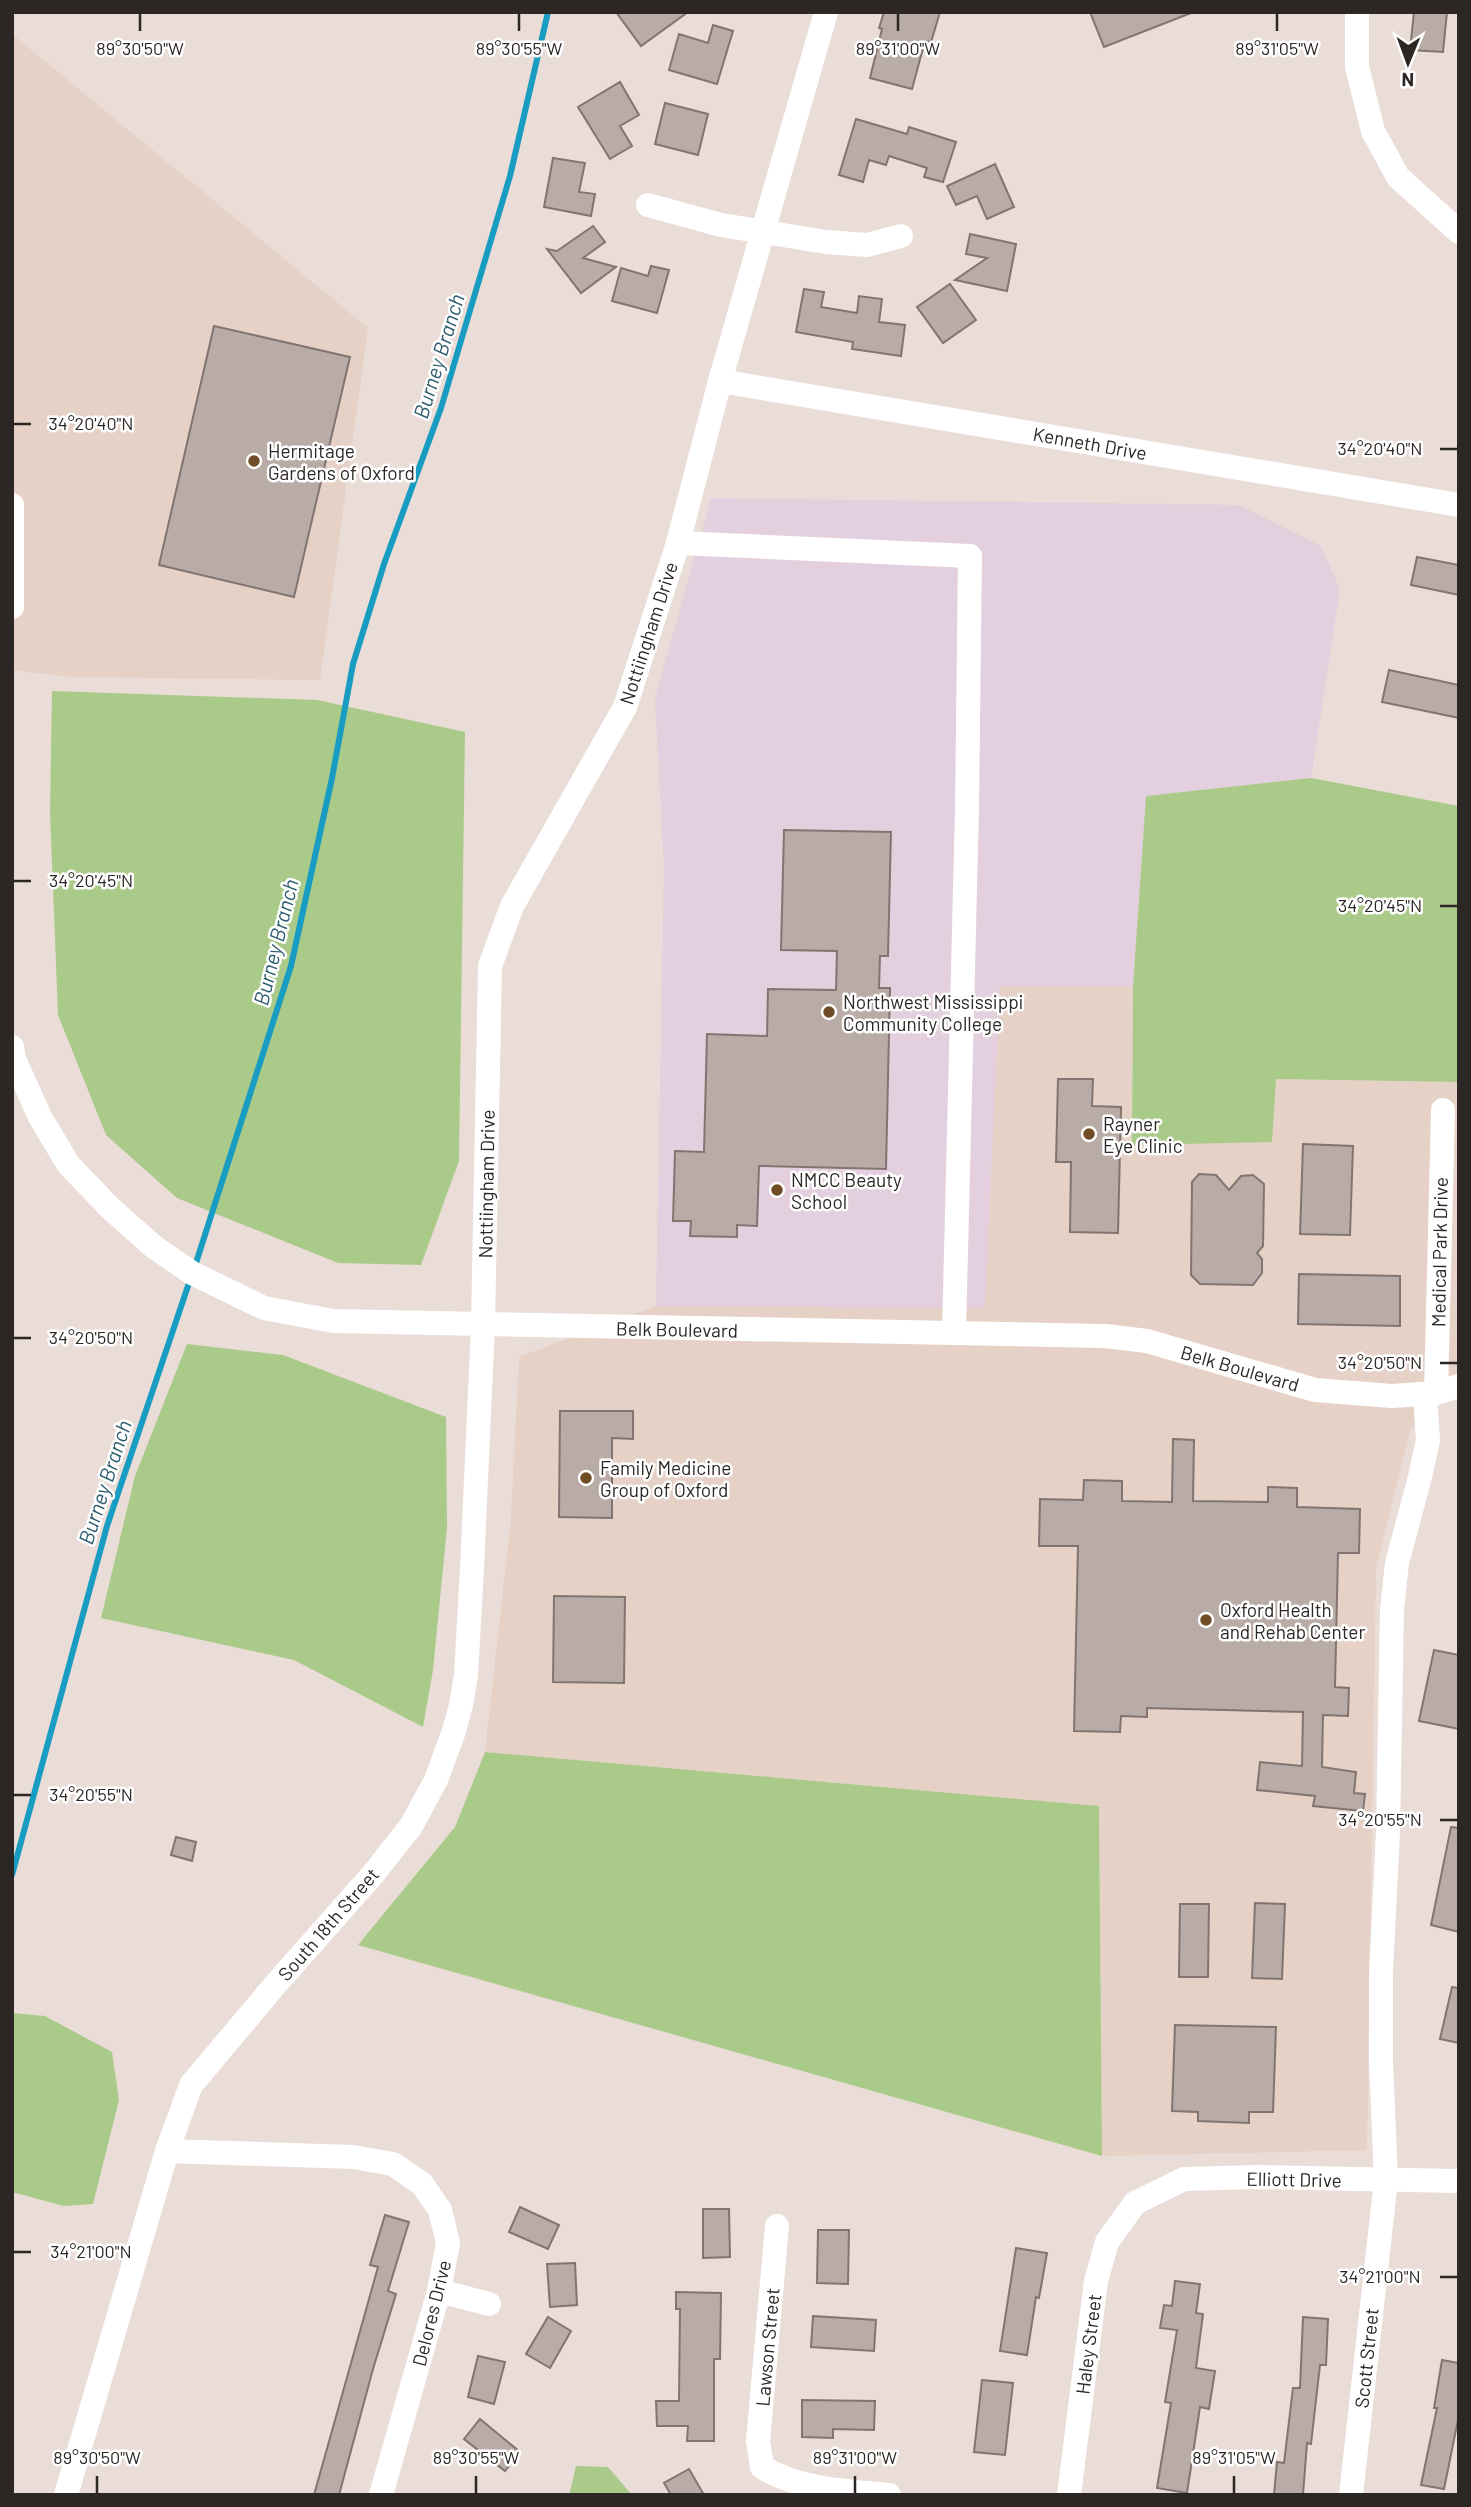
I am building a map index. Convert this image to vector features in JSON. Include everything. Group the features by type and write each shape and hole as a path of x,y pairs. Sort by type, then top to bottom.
{"street":[{"name":"Nottiingham Drive","path":"483,1325 490,966 512,906 625,707 678,543 720,381 826,12"},
{"path":"1356,12 1357,67 1373,131 1398,177 1459,232"},
{"path":"648,205 722,225 826,242 867,245 901,236"},
{"name":"Kenneth Drive","path":"720,381 1459,505"},
{"path":"12,505 12,607"},
{"path":"678,543 970,556 967,809 954,1333"},
{"name":"Belk Boulevard","path":"12,1047 40,1117 68,1164 109,1208 154,1247 192,1273 264,1308 333,1321 1105,1336 1147,1341 1315,1390 1392,1396 1440,1391"},
{"name":"Medical Park Drive","path":"1386,2180 1381,2063 1381,1972 1388,1832 1392,1610 1397,1563 1440,1391 1443,1110"},
{"name":"South 18th Street","path":"66,2495 167,2151 191,2085 374,1873 411,1826 436,1780 454,1731 466,1675 483,1325"},
{"name":"Delores Drive","path":"167,2151 353,2157 393,2164 422,2184 440,2210 448,2243 439,2291 381,2495"},
{"name":"Elliott Drive","path":"1135,2203 1184,2179 1257,2177 1459,2181"},
{"name":"Scott Street","path":"1351,2495 1386,2180"},
{"name":"Haley Street","path":"1069,2495 1096,2281 1107,2242 1135,2203"},
{"name":"Lawson Street","path":"777,2226 758,2441 762,2467 779,2477 831,2490 889,2495"},
{"path":"439,2291 489,2304"}],"shaded area":[{"path":"12,34 368,328 320,680 72,677 12,670"},
{"path":"711,498 1239,505 1321,546 1340,589 1311,778 1146,796 1133,987 1000,987 985,1308 656,1306 664,868 655,698"},
{"path":"1000,986 1133,987 1132,1144 1276,1079 1459,1082 1459,1370 1410,1430 1376,1569 1367,2150 1102,2156 1099,1806 485,1752 511,1518 519,1357 656,1306 984,1307"}],"green space":[{"path":"52,691 317,700 465,732 459,1161 421,1265 338,1263 177,1198 106,1135 58,1015 50,812"},
{"path":"1311,778 1459,806 1459,1082 1276,1079 1272,1142 1132,1145 1133,987 1146,796"},
{"path":"187,1344 283,1355 446,1417 447,1528 433,1670 423,1727 294,1660 101,1618 135,1476"},
{"path":"485,1752 1099,1806 1102,2156 358,1945 455,1827"},
{"path":"12,2013 45,2016 112,2052 119,2100 93,2204 64,2206 12,2192"},
{"path":"576,2466 608,2467 632,2495 569,2495"}],"building":[{"path":"616,12 688,12 641,46"},
{"path":"884,12 940,12 931,42 925,41 912,89 870,78"},
{"path":"1090,12 1191,12 1191,13 1104,47"},
{"path":"1414,12 1447,12 1443,52 1410,50"},
{"path":"713,25 733,31 717,84 669,70 679,34 708,43"},
{"path":"620,82 639,115 620,126 632,146 610,159 578,107"},
{"path":"665,103 708,114 698,155 655,144"},
{"path":"856,119 907,134 909,127 956,142 943,182 924,177 927,168 889,156 886,165 869,160 863,182 839,175"},
{"path":"553,158 585,163 579,192 595,194 591,216 544,207"},
{"path":"995,164 1014,207 987,219 977,196 956,205 947,186"},
{"path":"593,226 605,242 583,258 616,267 581,293 547,249 557,251"},
{"path":"970,234 1016,244 1007,291 955,280 987,258 966,254"},
{"path":"651,266 669,270 657,313 612,301 621,268 648,276"},
{"path":"950,284 976,320 943,343 917,307"},
{"path":"804,289 824,292 821,307 857,313 859,296 882,299 879,322 905,325 901,356 852,349 853,342 796,332"},
{"name":"Hermitage Gardens of Oxford","path":"214,326 350,357 294,597 159,565"},
{"path":"1417,557 1459,565 1459,595 1411,585"},
{"path":"1389,670 1459,685 1459,718 1382,702"},
{"name":"Northwest Mississippi Community College","path":"784,830 891,832 888,956 880,956 879,988 890,988 886,1169 759,1166 757,1226 737,1225 737,1237 690,1236 691,1221 673,1221 675,1151 704,1152 707,1034 767,1036 768,989 836,990 837,951 781,950"},
{"name":"Rayner Eye Clinic","path":"1058,1079 1093,1079 1092,1106 1121,1107 1118,1233 1070,1232 1071,1162 1056,1162"},
{"path":"1303,1144 1353,1146 1350,1235 1300,1234"},
{"path":"1199,1174 1216,1175 1229,1190 1241,1176 1253,1175 1264,1184 1263,1246 1257,1253 1262,1259 1262,1273 1253,1285 1200,1284 1191,1275 1192,1182"},
{"path":"1299,1274 1400,1276 1400,1326 1298,1324"},
{"name":"Family Medicine Group of Oxford","path":"560,1411 633,1411 633,1439 612,1438 612,1518 559,1517"},
{"name":"Oxford Health and Rehab Center","path":"1173,1439 1194,1440 1193,1501 1268,1502 1268,1487 1297,1488 1297,1507 1360,1509 1359,1553 1338,1553 1335,1687 1349,1688 1348,1716 1323,1715 1322,1767 1356,1772 1354,1793 1365,1794 1363,1811 1313,1806 1315,1796 1257,1790 1260,1762 1302,1766 1303,1712 1147,1708 1147,1717 1121,1716 1120,1732 1074,1731 1078,1546 1039,1546 1040,1499 1083,1500 1084,1480 1122,1481 1122,1501 1172,1502"},
{"path":"554,1596 625,1597 624,1683 553,1682"},
{"path":"1434,1650 1459,1655 1459,1729 1419,1721"},
{"path":"1451,1827 1459,1828 1459,1932 1431,1925"},
{"path":"176,1837 196,1842 192,1861 171,1855"},
{"path":"1255,1903 1285,1904 1282,1979 1252,1978"},
{"path":"1180,1904 1209,1904 1208,1977 1179,1977"},
{"path":"1452,1987 1459,1988 1459,2043 1440,2039"},
{"path":"1175,2025 1276,2027 1273,2112 1249,2112 1249,2123 1198,2121 1198,2112 1172,2111"},
{"path":"520,2207 559,2225 548,2249 509,2232"},
{"path":"703,2209 729,2209 730,2257 703,2258"},
{"path":"385,2215 409,2222 388,2291 396,2294 339,2495 314,2495 378,2267 370,2265"},
{"path":"818,2230 849,2230 848,2284 817,2283"},
{"path":"1016,2248 1047,2253 1039,2298 1036,2297 1027,2355 1000,2351"},
{"path":"575,2263 577,2305 550,2307 547,2264"},
{"path":"1175,2281 1200,2284 1196,2313 1203,2314 1196,2368 1215,2371 1209,2409 1200,2407 1187,2493 1157,2488 1171,2403 1165,2402 1177,2330 1160,2328 1164,2305 1172,2306"},
{"path":"676,2292 721,2293 720,2359 714,2359 714,2441 687,2441 688,2426 657,2426 656,2401 679,2401 680,2309 676,2309"},
{"path":"813,2316 876,2320 874,2351 811,2347"},
{"path":"548,2317 571,2331 550,2368 526,2354"},
{"path":"1303,2317 1328,2319 1326,2365 1320,2365 1311,2444 1307,2443 1303,2495 1274,2495 1277,2462 1284,2463 1293,2388 1300,2388"},
{"path":"478,2356 505,2362 494,2404 468,2397"},
{"path":"1442,2360 1459,2363 1459,2415 1444,2489 1421,2485 1437,2408 1434,2408"},
{"path":"982,2380 1013,2383 1005,2455 974,2452"},
{"path":"802,2400 875,2401 874,2430 833,2429 833,2438 802,2437"},
{"path":"480,2419 520,2452 505,2471 464,2439"},
{"path":"689,2469 704,2495 671,2495 664,2483"}],"waterway":[{"name":"Burney Branch","path":"195,1266 291,966 332,778 353,664 384,564 441,408 510,176 548,12"},
{"name":"Burney Branch","path":"12,1875 107,1526 191,1277"}],"place":[{"name":"Hermitage Gardens of Oxford","path":"254,461"},
{"name":"Northwest Mississippi Community College","path":"829,1012"},
{"name":"Rayner Eye Clinic","path":"1089,1134"},
{"name":"NMCC Beauty School","path":"777,1190"},
{"name":"Family Medicine Group of Oxford","path":"586,1478"},
{"name":"Oxford Health and Rehab Center","path":"1206,1620"}]}
